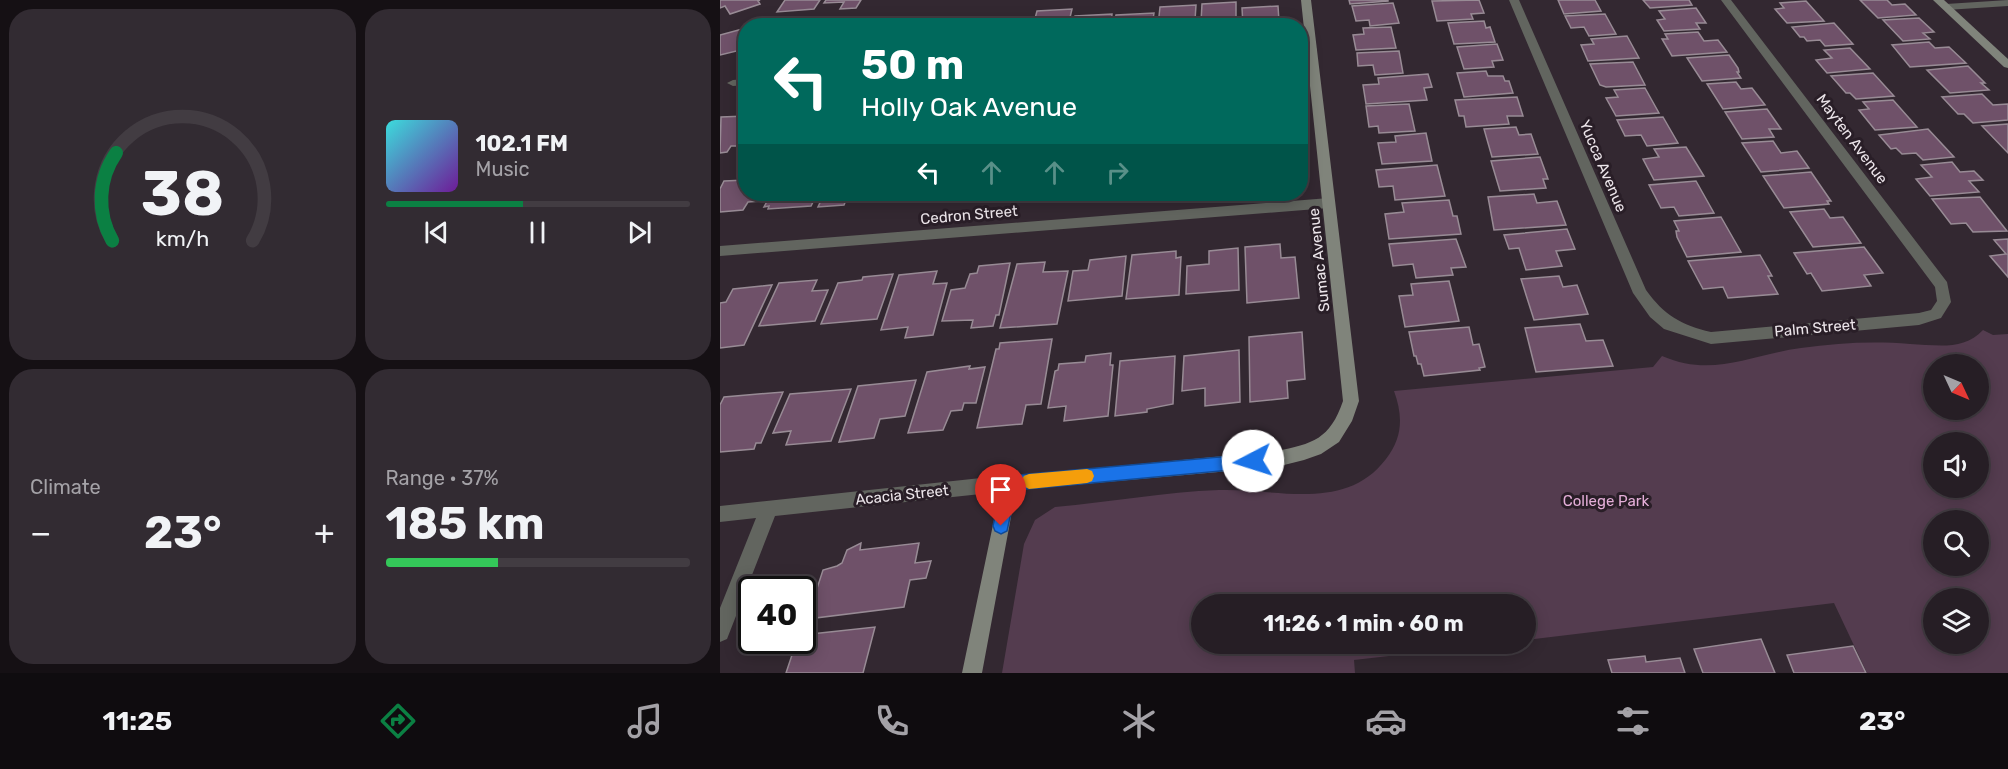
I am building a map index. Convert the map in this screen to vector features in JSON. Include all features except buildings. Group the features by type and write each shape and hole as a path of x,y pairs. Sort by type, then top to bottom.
{"street":[{"name":"Sumac Avenue","path":"1306,0 1306,18"},
{"name":"Yucca Avenue","path":"1514,0 1640,293 1655,315 1679,331"},
{"name":"Mayten Avenue","path":"1726,0 1942,286 1944,302"},
{"path":"1942,4 2008,3"},
{"path":"1942,4 2008,64"},
{"name":"Sumac Avenue","path":"1308,63 1329,203 1351,400 1345,423 1331,440"},
{"name":"Cedron Street","path":"720,251 1329,203"},
{"name":"Palm Street","path":"1679,331 1711,338 1919,319 1936,314 1944,302"},
{"name":"Acacia Street","path":"720,514 1009,483 1276,459 1304,454 1331,440"},
{"path":"972,673 1009,483"},
{"path":"720,632 769,509"}],"green space":[{"name":"College Park","path":"1983,330 1993,335 2008,334 2008,673 1867,673 1834,603 1536,639 1536,594 1191,594 1191,654 1406,654 1354,660 1355,673 1002,673 1024,544 1035,520 1055,507 1199,491 1241,490 1308,494 1330,492 1351,486 1369,476 1386,459 1396,443 1400,418 1394,391 1653,367 1662,356 1680,362 1715,365 1815,346 1896,343 1940,346 1967,341"}],"slow traffic":[{"path":"1029,481 1087,476"}],"route":[{"path":"1001,526 1009,483 1253,461"}]}
